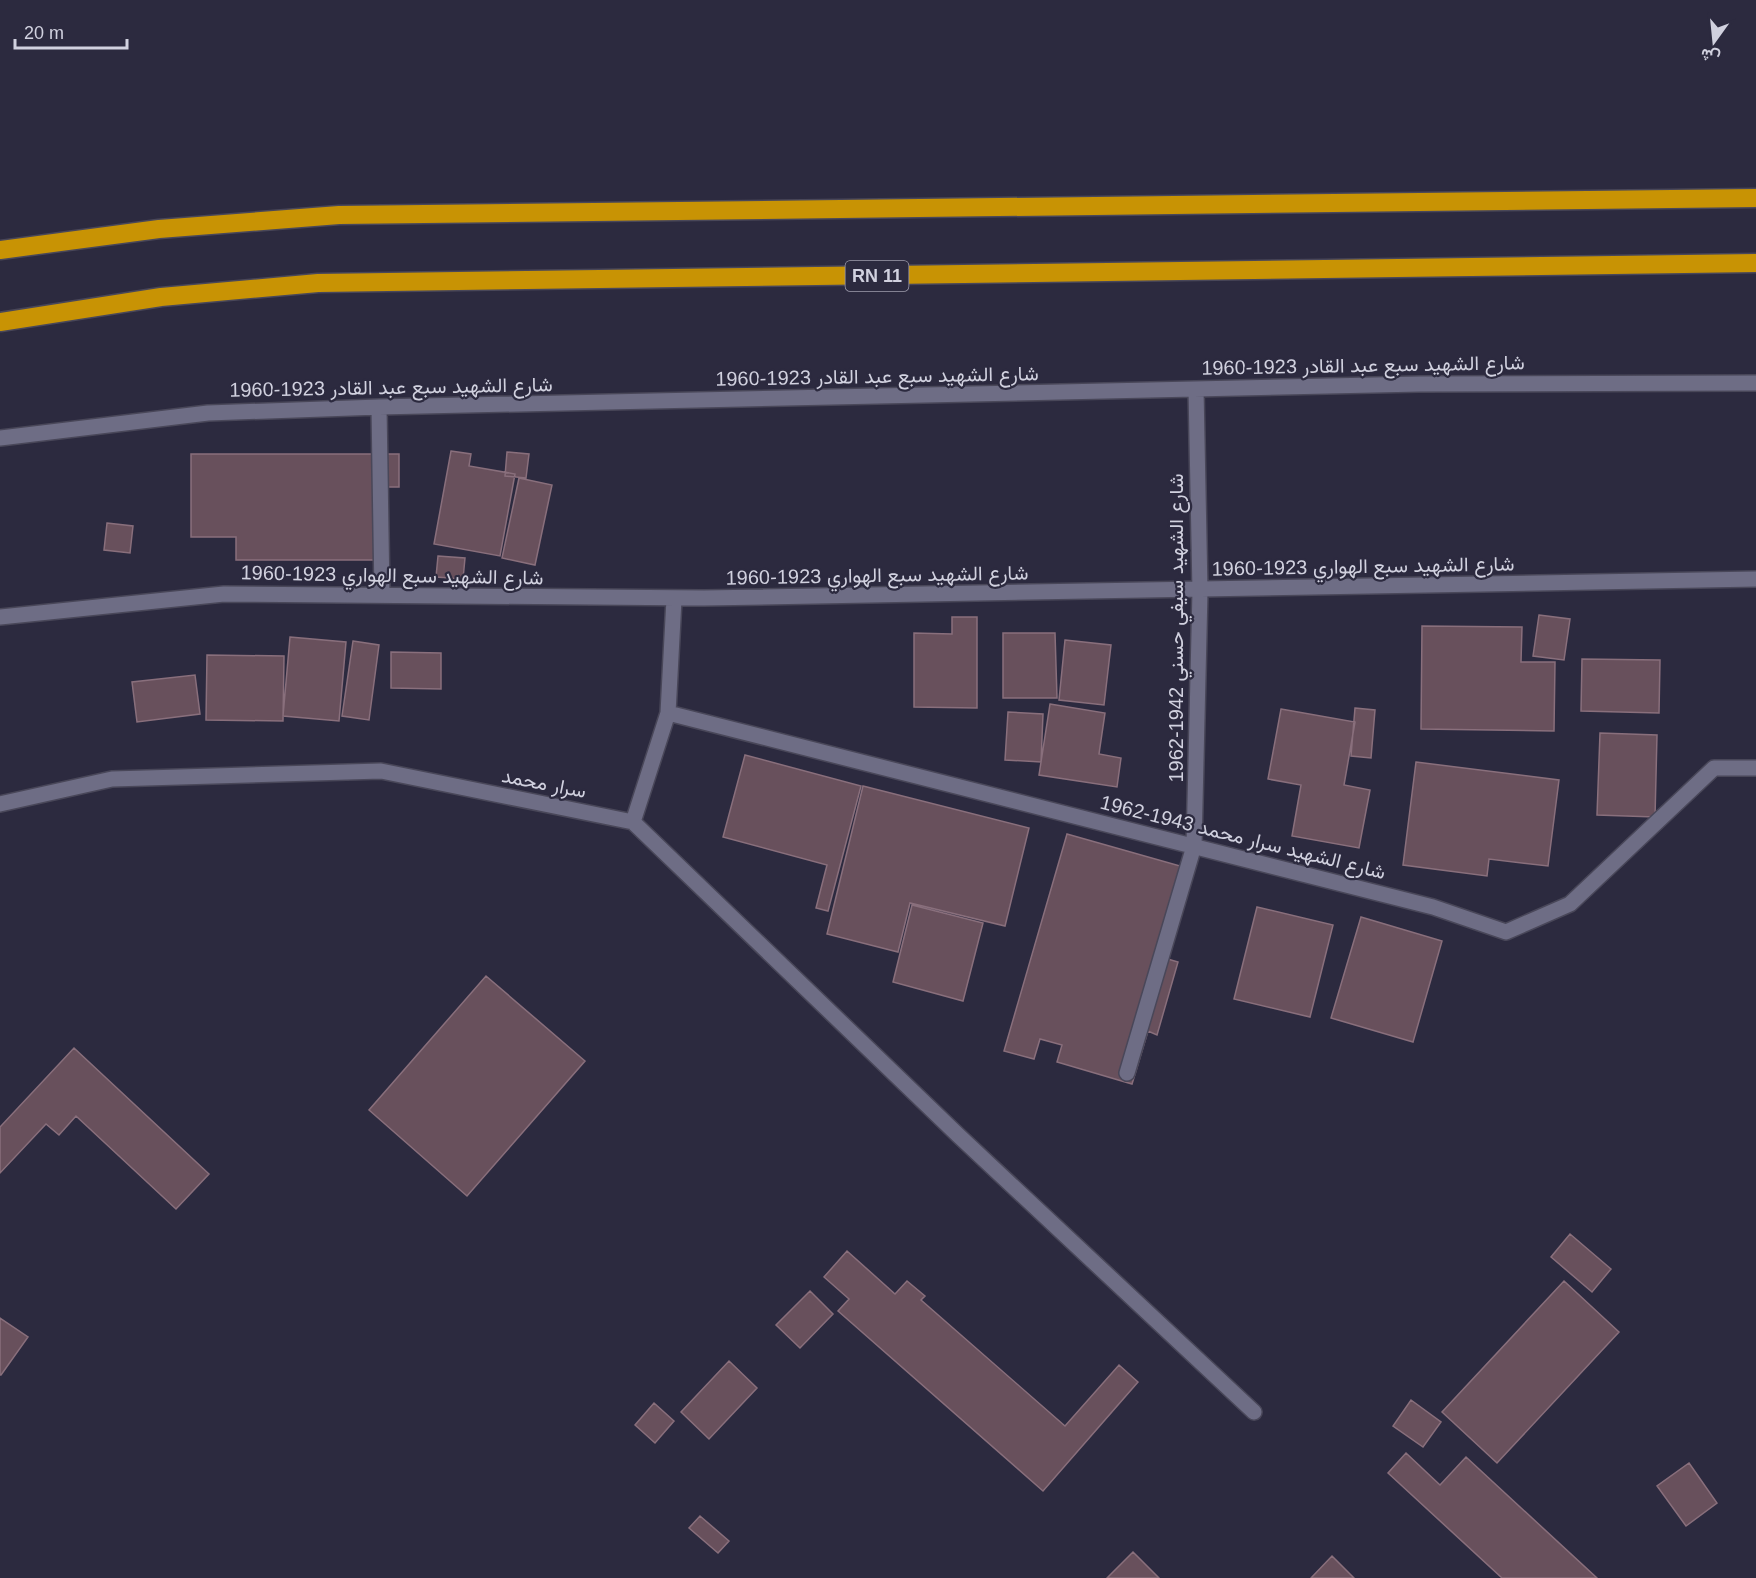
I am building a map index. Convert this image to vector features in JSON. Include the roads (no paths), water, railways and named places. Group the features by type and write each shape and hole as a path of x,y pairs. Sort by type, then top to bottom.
{"highway":[{"path":"0,250 159,229 339,215 1756,198"},
{"name":"RN 11","path":"0,322 161,297 318,284 1756,263"}],"street":[{"name":"شارع الشهيد سبع عبد القادر 1923-1960","path":"0,438 207,413 379,407 1420,384 1756,383"},
{"name":"شارع الشهيد سيفي حسني 1942-1962","path":"1127,1073 1194,846 1200,591 1196,389"},
{"path":"379,407 382,596"},
{"name":"شارع الشهيد سبع الهواري 1923-1960","path":"0,617 224,594 674,598 1200,591 1756,579"},
{"path":"674,598 668,713 633,822 958,1135 1254,1412"},
{"name":"شارع الشهيد سرار محمد 1943-1962","path":"668,713 1433,907 1506,932 1570,904 1714,768 1756,768"},
{"name":"سرار محمد","path":"0,804 112,778 381,771 633,822"}]}
